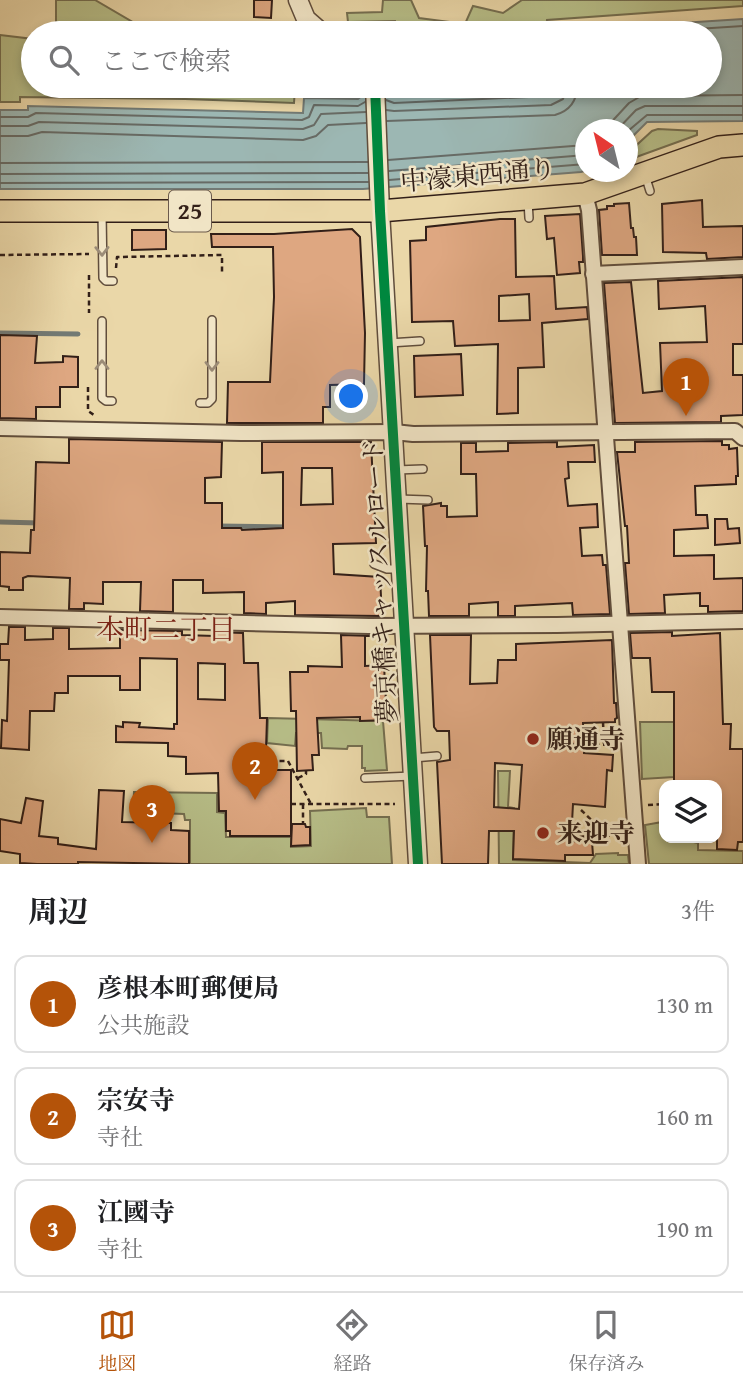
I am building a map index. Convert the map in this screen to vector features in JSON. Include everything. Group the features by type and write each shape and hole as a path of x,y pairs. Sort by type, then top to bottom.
{"main road":[{"name":"中濠東西通り","path":"0,211 380,211 528,208 647,182 719,148 743,145"}],"street":[{"path":"298,0 308,21"},
{"name":"夢京橋キャッスルロード","path":"376,98 380,211 412,758 409,776 418,864"},
{"path":"585,194 589,210 638,864"},
{"path":"593,274 743,267"},
{"path":"0,428 17,432 242,435 394,432 440,439 538,430 579,429 606,433 735,431 743,438"},
{"path":"0,617 273,626 557,628 618,624 734,623"}],"lane":[{"path":"102,211 103,278 113,281"},
{"path":"200,403 208,403 212,399 212,320"},
{"path":"102,321 102,398 113,401"},
{"path":"388,343 420,341"},
{"path":"395,470 423,468"},
{"path":"397,499 428,500"},
{"path":"374,564 387,569 402,569"},
{"path":"412,758 437,756"},
{"path":"365,778 409,776"}],"path":[{"path":"0,255 89,254"},
{"path":"107,270 116,270 117,257 222,255 222,272"},
{"path":"603,722 604,745"},
{"path":"569,744 629,744"},
{"path":"271,761 288,761 312,804"},
{"path":"298,778 306,774 306,771"},
{"path":"407,814 409,776"},
{"path":"291,804 395,804"},
{"path":"303,804 303,824"},
{"path":"582,810 607,835"},
{"path":"572,837 635,834"}],"green space":[{"path":"56,0 95,0 131,21 56,21"},
{"path":"383,0 411,0 419,18 442,21 348,21 347,13 382,12"},
{"path":"522,0 743,0 743,6 547,20 466,21 473,6 503,13"},
{"path":"0,35 21,38 20,102 0,102"},
{"path":"102,98 294,98 294,103"},
{"path":"652,131 697,131 697,135 638,156 638,144"},
{"path":"268,718 383,721 387,770 365,771 365,768 362,768 362,746 348,746 347,749 322,748 321,733 296,733 295,746 267,743"},
{"path":"640,722 675,722 674,777 642,779"},
{"path":"498,771 510,771 508,807 514,808 513,860 590,863 596,854 618,853 628,855 629,864 499,864"},
{"path":"134,792 217,793 217,812 225,813 226,837 291,837 291,847 311,846 310,811 366,808 367,817 389,817 392,864 190,864 190,820 185,820 184,814 133,812"},
{"path":"659,823 659,843 698,843 698,850 743,851 743,864 649,864 645,825"}],"water":[{"path":"743,19 743,121 647,122 638,131 638,119 575,119 575,172 363,189 0,189 0,110 28,110 28,106 303,113 304,98 722,98 722,21 712,21"}],"building":[{"path":"254,0 272,0 271,18 254,17"},
{"path":"702,200 703,227 743,226 743,257 707,259 706,253 663,252 662,204"},
{"path":"629,203 637,255 602,255 599,210 614,204"},
{"path":"580,214 583,262 579,262 580,273 557,275 554,238 547,239 545,216"},
{"path":"515,219 516,277 554,276 556,309 587,307 588,319 542,323 544,367 518,368 518,413 497,414 498,344 455,346 453,321 412,322 410,241 426,240 426,227","holes":["529,294 530,320 499,321 499,296"]},
{"path":"352,229 360,237 365,333 364,384 330,385 330,407 323,407 323,423 227,423 228,382 270,382 274,297 273,247 212,247 211,234 274,234"},
{"path":"132,230 166,230 166,249 132,250"},
{"path":"743,277 743,344 733,344 733,375 743,375 743,415 721,416 721,422 615,423 604,283 631,282 643,393 662,391 660,343 707,342 705,306 659,309 658,281"},
{"path":"0,335 37,336 35,363 63,362 63,356 78,357 78,387 60,387 60,407 36,407 36,419 0,418"},
{"path":"461,354 463,395 415,397 414,356"},
{"path":"69,439 222,442 221,477 205,478 205,503 222,503 222,528 283,528 283,472 262,473 262,442 371,442 376,543 333,544 334,574 380,577 382,616 295,615 295,601 266,603 266,614 244,613 244,592 203,593 203,580 173,580 173,612 140,611 141,582 103,582 103,604 84,603 84,609 69,609 70,578 28,576 23,578 23,590 9,590 9,587 0,586 0,552 30,553 31,530 34,530 36,462 69,463","holes":["302,468 332,468 333,504 301,505"]},
{"path":"722,441 722,445 729,445 729,449 737,448 736,484 695,486 696,515 707,515 708,528 674,530 674,556 714,555 714,579 743,578 743,611 708,612 708,606 700,606 700,593 664,595 665,613 629,614 625,563 629,563 627,526 617,452 635,452 635,442"},
{"path":"557,442 557,447 594,445 595,462 568,462 569,478 565,479 568,506 597,504 598,527 580,528 582,556 602,555 603,565 606,565 610,614 573,615 572,603 515,606 515,616 498,616 498,602 469,604 469,616 429,616 423,506 441,503 441,506 447,506 447,517 477,516 476,474 461,474 461,443 476,443 476,452 508,451 508,443"},
{"path":"715,519 727,519 728,529 739,528 740,543 715,545"},
{"path":"9,627 25,627 25,640 53,639 53,628 69,628 69,649 120,648 120,630 182,631 182,635 215,636 215,632 243,633 244,663 258,663 260,718 267,718 266,750 270,750 271,770 291,770 291,836 230,836 230,831 226,831 226,811 219,811 218,773 186,774 186,757 168,756 168,743 116,742 116,726 123,727 123,722 140,723 139,727 174,729 174,724 177,724 177,659 140,658 140,690 120,690 120,676 68,676 68,693 55,693 54,711 30,711 29,750 1,748 2,720 7,721 9,660 0,660 0,644 8,644","holes":["198,663 225,664 225,700 198,699"]},
{"path":"672,632 672,636 720,633 723,724 731,724 730,749 743,749 743,842 738,842 737,850 717,849 717,843 722,843 722,780 674,780 674,692 652,692 650,658 632,658 630,633"},
{"path":"341,635 373,636 365,636 365,666 384,665 387,720 360,721 360,717 317,718 319,755 312,755 313,770 297,771 296,711 291,711 290,672 308,672 308,666 342,667"},
{"path":"430,635 471,635 470,684 497,683 498,660 516,660 516,644 612,640 617,718 615,722 583,723 584,753 613,755 612,771 607,770 605,807 573,804 571,841 592,842 593,855 565,855 565,861 513,859 514,831 489,831 488,864 442,864 437,762 450,760 449,731 437,731 434,727","holes":["495,763 522,765 519,809 494,807"]},
{"path":"99,790 124,791 122,822 171,823 171,830 189,831 189,864 20,863 20,854 0,851 0,819 21,823 26,798 43,801 39,836 58,838 58,844 96,849"},
{"path":"292,824 305,824 310,827 310,845 291,846"}],"waterway":[{"path":"0,333 78,334"},
{"path":"0,522 40,523"},
{"path":"218,526 288,527"}],"cycle path":[{"path":"375,98 418,864"}],"place":[{"name":"彦根本町郵便局","path":"686,416"},
{"name":"願通寺","path":"533,739"},
{"name":"宗安寺","path":"255,800"},
{"name":"来迎寺","path":"543,833"},
{"name":"江國寺","path":"152,843"}],"district":[{"name":"本町二丁目","path":"166,629"}]}
